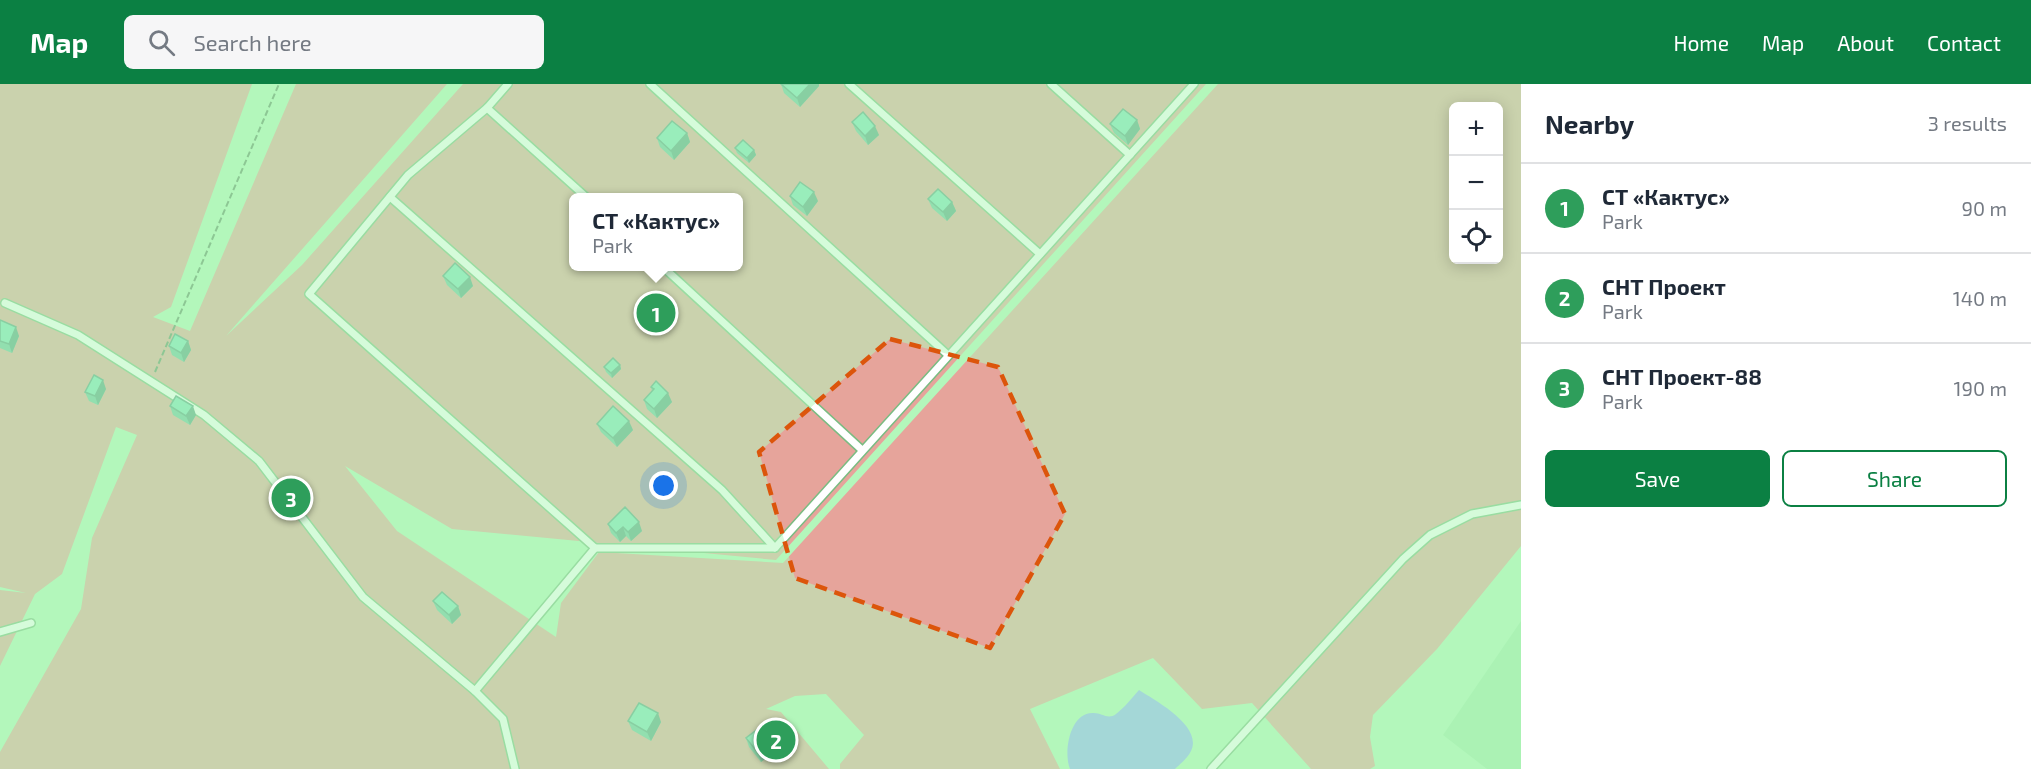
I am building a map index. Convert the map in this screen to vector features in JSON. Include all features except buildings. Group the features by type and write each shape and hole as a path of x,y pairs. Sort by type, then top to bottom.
{"lane":[{"path":"508,84 487,108 408,175 309,294 595,548 775,548 1194,84"},
{"path":"650,84 948,355"},
{"path":"849,84 1040,254"},
{"path":"1051,84 1130,155"},
{"path":"487,108 580,193"},
{"path":"390,196 722,489 775,548"},
{"path":"666,271 862,450"},
{"path":"5,303 78,335 151,380 204,415 260,461 363,597 475,691 503,719 515,769"},
{"path":"1211,769 1403,560 1430,535 1472,514 1521,505"},
{"path":"475,691 595,548"},
{"path":"0,632 31,623"}],"path":[{"path":"151,380 279,84"}],"highlighted area":[{"path":"890,339 998,367 1065,514 990,648 795,578 759,452"}],"shaded area":[{"path":"0,84 252,84 171,307 153,317 190,331 296,84 447,84 226,336 302,265 463,84 1206,84 776,560 452,529 345,466 397,531 556,637 561,603 599,552 783,563 1218,84 1521,84 1521,546 1437,649 1373,715 1370,737 1375,766 1370,769 1311,769 1252,703 1202,709 1153,658 1030,709 1060,769 840,769 840,764 864,735 826,694 795,696 766,709 781,712 829,769 0,769 0,752 81,609 92,538 137,435 116,427 62,574 35,594 0,666 0,590 26,593 0,587"},
{"path":"1521,621 1521,769 1487,769 1443,735"}],"water":[{"path":"1139,690 1176,715 1190,732 1193,742 1186,758 1175,769 1070,769 1068,743 1074,725 1079,719 1086,714 1094,713 1113,716"}],"place":[{"name":"СТ «Кактус»","path":"656,313"},
{"name":"СНТ Проект-88","path":"291,498"},
{"name":"СНТ Проект","path":"776,740"}]}
